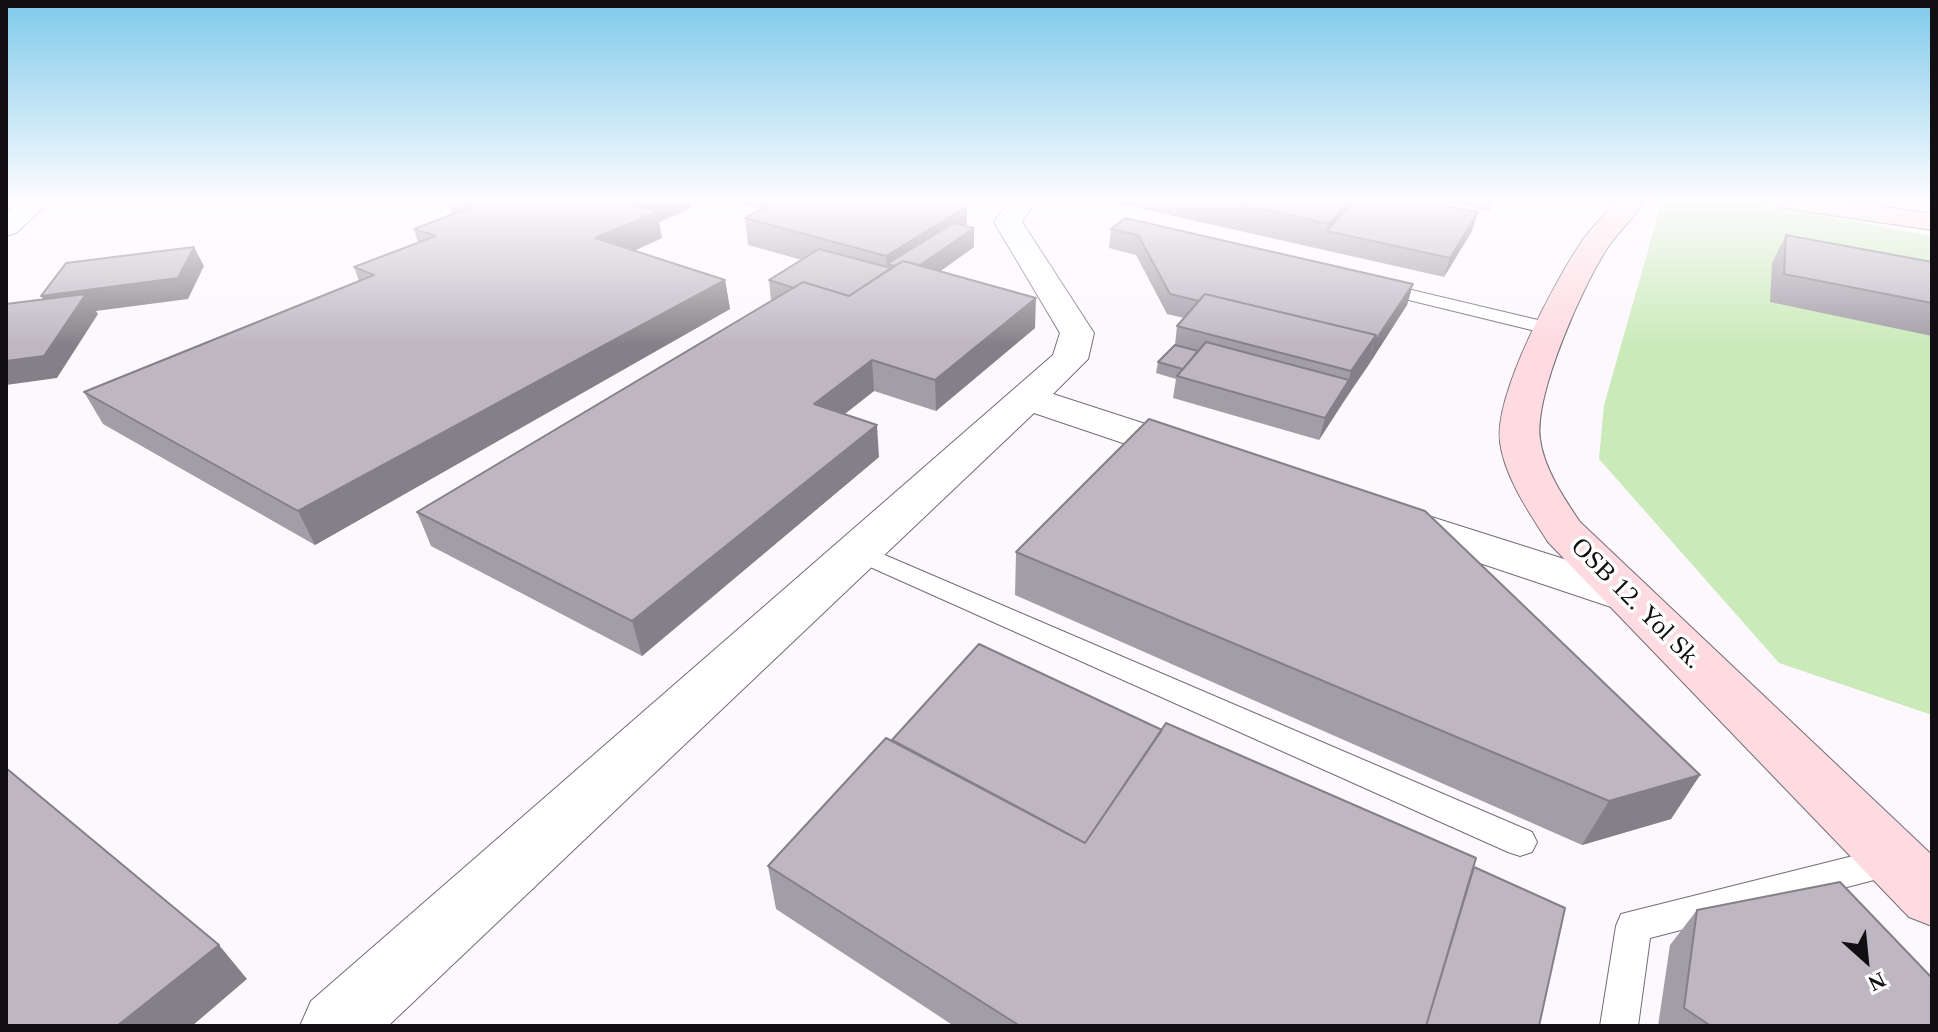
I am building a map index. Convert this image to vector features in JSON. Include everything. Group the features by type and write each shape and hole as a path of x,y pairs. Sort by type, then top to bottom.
{"main road":[{"name":"OSB 12. Yol Sk.","path":"1592,249 1526,389 1519,436 1533,485 1564,532 1914,878"}],"street":[{"path":"336,1026 1070,359 1077,333 1025,249"},
{"path":"1029,399 1224,463"},
{"path":"1359,508 1629,597"}],"lane":[{"path":"1358,282 1552,329"},
{"path":"859,552 1520,842"},
{"path":"1619,1026 1634,926 1914,878"}],"green space":[{"path":"1648,249 1932,249 1932,715 1779,663 1599,459 1604,405"}],"building":[{"path":"193,249 178,278 41,296 66,263"},
{"path":"401,249 630,249 725,280 298,511 84,392 374,275 354,267"},
{"path":"819,249 891,268 849,296 803,282 794,288 769,280"},
{"path":"861,249 897,249 886,256"},
{"path":"911,249 943,249 920,265 903,261 894,266 887,264"},
{"path":"1146,249 1261,249 1413,284 1373,344 1376,335 1205,294 1199,301 1170,294"},
{"path":"1410,249 1455,249 1450,258"},
{"path":"1785,249 1863,249 1932,262 1932,303 1784,274"},
{"path":"903,261 1036,298 935,380 872,360 814,404 877,425 632,621 417,512 803,282 849,296"},
{"path":"86,294 44,356 6,361 6,304"},
{"path":"1205,294 1376,335 1351,371 1177,326"},
{"path":"1206,342 1349,380 1325,418 1177,376"},
{"path":"1175,345 1198,351 1183,369 1158,362"},
{"path":"1149,419 1425,511 1700,775 1609,801 1016,552"},
{"path":"979,644 1162,730 1085,843 892,740"},
{"path":"1166,723 1476,858 1426,1026 1020,1026 768,866 886,738 1085,843"},
{"path":"6,768 219,945 117,1026 6,1026"},
{"path":"1474,867 1565,908 1539,1026 1426,1026"},
{"path":"1840,882 1932,978 1932,1026 1711,1026 1684,1008 1697,910"}]}
